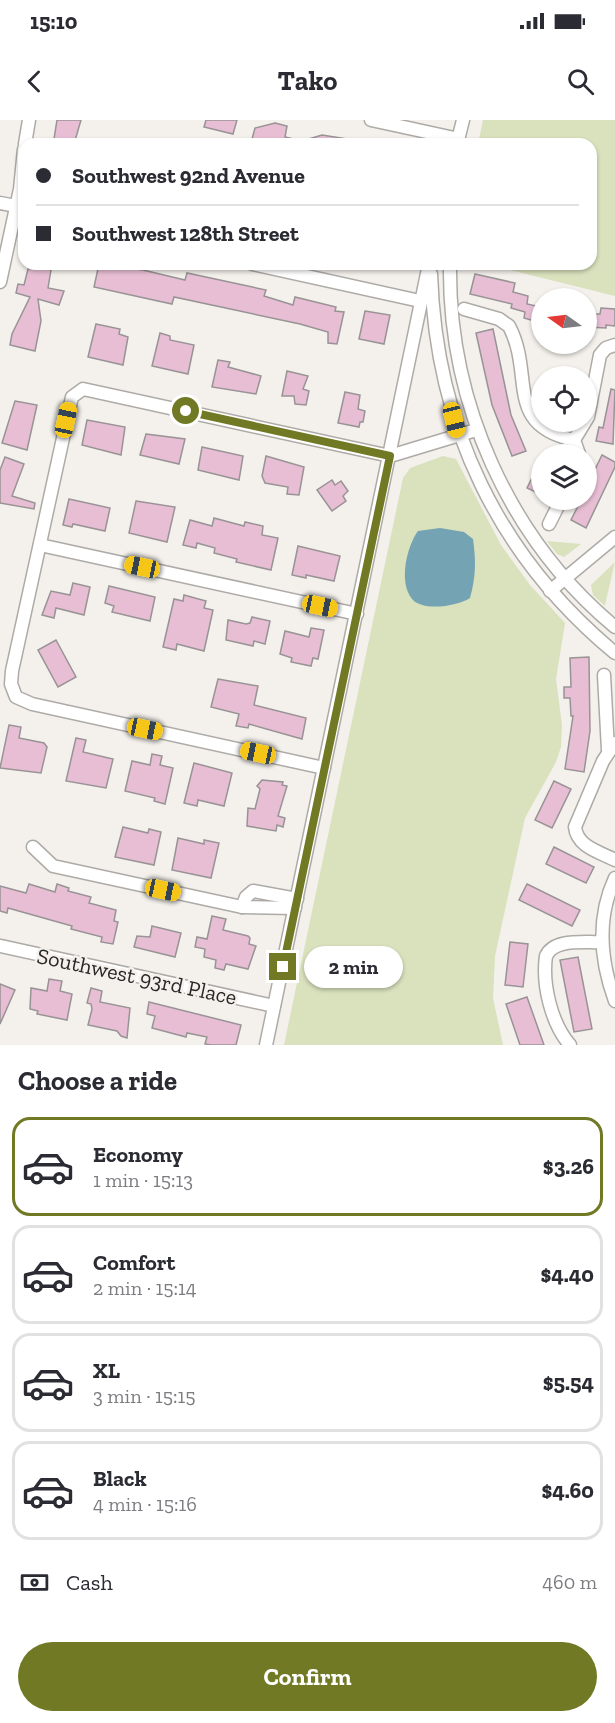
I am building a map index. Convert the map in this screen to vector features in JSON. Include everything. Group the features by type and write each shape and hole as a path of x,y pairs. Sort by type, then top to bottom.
{"street":[{"path":"26,138 29,120"},
{"path":"371,120 443,138"},
{"path":"460,138 463,120"},
{"path":"0,282 18,192"},
{"path":"0,203 16,207"},
{"path":"279,270 420,301"},
{"path":"266,1045 428,270"},
{"path":"430,270 441,363 458,435 475,476 504,528 550,591 590,633 615,653"},
{"path":"450,270 453,327 462,379 476,430 522,521 565,579 615,627"},
{"path":"464,309 499,319 508,325 513,335 531,417 549,433 574,440"},
{"path":"574,440 588,417 600,355 606,348 615,345"},
{"path":"324,768 32,704 16,697 11,684 12,670 70,399 76,391 83,389 390,456 476,430"},
{"path":"574,440 575,444"},
{"path":"549,524 556,510"},
{"path":"550,591 615,537"},
{"path":"40,545 357,614"},
{"path":"604,675 612,746 575,827 576,834 584,844 615,860"},
{"path":"33,847 53,866 242,908 296,904"},
{"path":"615,878 603,916 602,942 604,968 615,1001"},
{"path":"242,908 246,897 253,891 296,904"},
{"path":"570,1045 561,1033 548,996 546,956 558,945 602,942"},
{"name":"Southwest 93rd Place","path":"1,945 274,1006"}],"green space":[{"path":"483,120 615,120 615,296 597,292 597,288 583,288 510,270 597,270 597,138 479,138"},
{"path":"443,456 456,459 501,545 530,585 565,623 556,679 562,725 561,747 556,762 525,818 495,956 493,998 503,1045 284,1045 403,478 410,468"},
{"path":"547,541 581,544 564,557 557,554"},
{"path":"615,562 605,606 593,595 591,585"}],"water":[{"path":"440,528 464,532 473,539 475,568 470,598 457,603 432,607 417,603 412,599 405,583 406,564 410,546 418,531"}],"building":[{"path":"57,120 81,120 76,138 54,138"},
{"path":"206,120 237,120 233,134 204,127"},
{"path":"275,123 287,126 285,137 289,138 252,138 255,128"},
{"path":"322,135 342,138 312,138"},
{"path":"28,270 51,270 48,288 64,291 59,305 38,299 41,321 35,351 10,345 12,334 30,297 16,293 18,284 24,285"},
{"path":"98,270 143,270 185,280 187,273 266,290 264,296 293,305 295,297 336,307 335,311 344,312 337,344 328,343 328,332 300,324 174,297 172,304 94,287"},
{"path":"475,274 515,283 513,292 528,296 527,304 531,305 531,320 524,318 525,312 511,308 512,304 470,294"},
{"path":"601,308 615,309 615,326 597,328 597,314 600,314"},
{"path":"365,311 390,315 384,344 359,339"},
{"path":"96,324 120,329 119,334 128,337 123,365 88,357"},
{"path":"493,329 511,415 526,451 512,456 492,405 476,333"},
{"path":"160,333 170,336 170,340 194,345 188,374 152,366"},
{"path":"218,360 230,362 228,367 261,376 256,394 212,387"},
{"path":"287,371 308,376 303,389 309,391 306,405 295,404 294,396 282,396"},
{"path":"611,389 615,390 613,444 596,441 599,427 603,428"},
{"path":"345,392 360,395 358,409 365,411 363,422 360,422 359,427 338,423"},
{"path":"15,401 37,405 27,450 2,443"},
{"path":"87,420 125,427 121,455 82,445"},
{"path":"146,434 185,439 179,464 140,455"},
{"path":"202,447 243,456 239,480 198,470"},
{"path":"602,455 615,462 615,467 597,505 597,465"},
{"path":"266,456 304,467 299,495 287,494 288,487 265,483 262,476"},
{"path":"5,457 24,464 12,496 35,503 34,509 0,503 0,470"},
{"path":"332,480 335,485 341,481 348,491 343,496 346,501 332,511 317,490"},
{"path":"69,499 110,508 105,531 73,524 72,527 63,525"},
{"path":"136,501 175,507 167,542 129,533"},
{"path":"576,510 595,510 586,528 571,520"},
{"path":"214,518 244,526 245,522 263,526 262,535 278,538 271,570 236,562 237,559 214,553 215,548 197,543 196,548 183,545 190,520 212,526"},
{"path":"298,546 340,556 334,581 306,575 306,578 292,575"},
{"path":"73,583 90,587 84,615 56,608 54,618 42,615 51,591 70,595"},
{"path":"109,586 155,597 150,621 112,612 114,606 105,603"},
{"path":"184,595 206,601 204,608 213,610 204,651 177,644 176,650 163,647 174,599 183,601"},
{"path":"252,617 270,621 265,644 254,641 253,646 226,640 228,620 246,624 250,623"},
{"path":"311,628 324,630 318,659 313,658 311,666 291,662 292,658 280,654 285,631 309,637"},
{"path":"56,640 76,677 58,687 38,650"},
{"path":"589,657 590,731 584,772 565,769 573,716 571,716 570,698 564,698 564,687 571,687 570,658"},
{"path":"218,679 258,686 254,705 306,718 302,739 249,724 248,728 236,726 239,714 211,707"},
{"path":"9,725 21,727 19,738 44,743 47,747 41,773 0,768"},
{"path":"76,738 86,740 83,752 113,759 106,788 66,781"},
{"path":"152,754 162,756 160,765 173,768 165,804 154,801 155,798 125,791 132,761 150,765"},
{"path":"194,763 232,773 224,806 198,800 197,806 184,803"},
{"path":"262,780 283,782 282,785 287,786 278,816 285,818 283,827 277,825 276,831 247,826 248,808 255,809 260,789 257,786"},
{"path":"554,781 571,789 552,828 535,820"},
{"path":"123,827 148,833 149,829 161,832 154,865 115,857"},
{"path":"178,838 204,844 204,840 219,843 211,878 172,870"},
{"path":"554,847 594,867 586,883 546,864"},
{"path":"29,884 55,892 57,884 69,888 68,891 91,897 89,903 116,910 114,921 118,922 113,944 101,942 102,937 71,929 72,926 8,908 7,913 0,911 0,886 26,893"},
{"path":"527,884 580,910 572,926 519,900"},
{"path":"212,916 226,919 223,930 248,936 249,944 256,946 248,969 226,964 224,970 215,968 216,960 204,957 205,949 195,947 197,937 207,939"},
{"path":"152,926 181,933 175,957 134,947 137,936 150,937"},
{"path":"510,942 528,944 523,987 505,985"},
{"path":"578,957 592,1029 574,1032 560,960"},
{"path":"49,979 62,981 60,991 72,994 67,1020 37,1014 38,1011 30,1009 31,988 47,991"},
{"path":"0,984 15,990 0,1024"},
{"path":"91,988 102,991 100,1002 130,1008 127,1038 121,1036 117,1031 88,1025 92,1009 91,1004 87,1003"},
{"path":"527,997 544,1045 520,1045 506,1004"},
{"path":"149,1002 241,1025 236,1045 205,1044 207,1037 187,1033 186,1037 152,1028 155,1016 147,1014"}],"route":[{"path":"186,411 390,456 283,967"}]}
